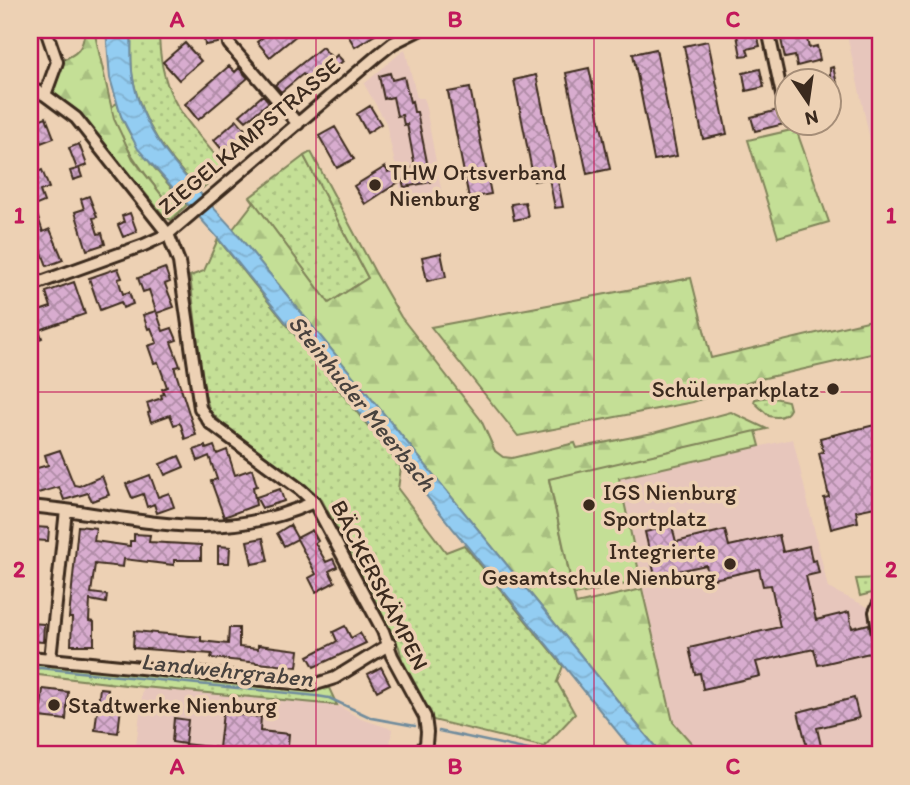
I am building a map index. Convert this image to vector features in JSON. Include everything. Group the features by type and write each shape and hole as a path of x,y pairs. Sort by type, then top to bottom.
{"street":[{"path":"45,94 57,62 46,30"},
{"path":"227,30 229,44 298,124"},
{"name":"ZIEGELKAMPSTRASSE","path":"30,88 45,94 76,118 168,234 393,43 419,30"},
{"path":"768,30 776,66"},
{"path":"30,286 168,234"},
{"name":"BÄCKERSKÄMPEN","path":"168,234 179,262 197,397 204,417 301,489 314,502 390,644 392,656 425,717 426,744 417,755"},
{"path":"30,506 177,527 203,528 246,524 289,513 314,502"},
{"path":"50,659 66,510"},
{"path":"880,601 875,612 880,641"},
{"path":"30,657 313,685 335,678 390,644"}],"shaded area":[{"path":"846,30 880,30 880,185"},
{"path":"405,49 417,98 424,98 442,194 403,200 386,123 364,84"},
{"name":"Integrierte Gesamtschule Nienburg","path":"793,439 828,588 870,608 880,653 880,755 702,755 673,722 618,478"},
{"path":"143,687 337,705 361,719 392,729 389,755 135,755"}],"green space":[{"path":"85,30 94,30 114,119 133,159 164,198 176,193 187,205 171,220 164,216 74,108 52,93 51,88 60,61 78,50"},
{"path":"131,30 159,30 160,53 170,91 187,121 226,168 199,191 167,153 143,111 132,73"},
{"path":"117,103 134,140 176,193 164,198 132,156 110,108"},
{"path":"774,134 798,136 829,222 778,237 748,140"},
{"path":"311,152 401,317 481,420 495,451 503,457 512,458 575,443 577,448 653,433 731,412 767,429 549,480 576,604 642,589 673,722 702,755 662,755 233,229 254,202 329,303 368,278 304,156"},
{"path":"304,156 368,278 329,303 250,197"},
{"path":"218,239 401,467 398,489 446,552 464,545 563,666 557,682 575,714 544,747 433,720 403,664 399,647 322,500 210,411 204,392 190,276 204,271"},
{"path":"691,278 711,358 880,318 880,352 756,380 693,402 518,436 431,327"},
{"path":"769,397 788,401 788,412 781,417 769,416 754,402 755,399"},
{"name":"IGS Nienburg Sportplatz","path":"756,431 760,446 619,478 641,581 574,595 549,479"},
{"path":"880,578 880,591 860,596 856,579"},
{"path":"30,662 304,691 329,688 337,705 30,674"}],"water":[{"name":"Steinhuder Meerbach","path":"106,30 131,30 132,72 139,101 158,142 186,178 233,229 662,755 636,755 217,237 138,149 121,116 110,78"}],"building":[{"path":"217,30 218,43 205,45 203,32"},
{"path":"272,30 303,30 270,57 257,42"},
{"path":"345,30 383,30 355,47"},
{"path":"779,30 805,30 809,48 817,46 820,60 797,66 795,56 785,58"},
{"path":"756,31 760,46 747,49 749,55 741,56 737,35"},
{"path":"708,41 727,134 703,139 684,46"},
{"path":"185,43 201,61 179,80 163,62"},
{"path":"322,47 333,59 337,55 343,61 314,86 303,74 281,92 275,85"},
{"path":"656,49 677,156 654,160 633,54"},
{"path":"229,66 235,72 239,68 248,78 198,120 185,104"},
{"path":"589,68 610,169 587,174 566,73"},
{"path":"760,69 764,87 746,91 743,73"},
{"path":"390,73 392,80 404,77 410,102 412,101 414,112 417,112 431,182 404,187 402,180 365,204 354,186 385,167 388,172 415,167 407,124 404,125 402,115 397,116 393,97 384,99 379,76"},
{"path":"536,75 563,207 555,208 549,178 534,181 514,80"},
{"path":"470,88 491,194 469,198 448,92"},
{"path":"263,95 269,102 246,121 240,115"},
{"path":"370,106 381,124 367,133 357,114"},
{"path":"774,111 774,126 755,131 751,117"},
{"path":"46,117 54,138 41,143 33,122"},
{"path":"237,120 252,138 229,158 214,140"},
{"path":"335,127 354,159 337,168 319,136"},
{"path":"79,144 87,165 79,168 82,177 73,180 70,171 77,169 69,148"},
{"path":"42,170 49,188 40,191 44,202 34,206 43,232 50,229 63,260 47,266 34,240 37,239 30,218 30,195 34,193 30,175"},
{"path":"89,196 97,217 93,218 98,234 102,233 105,244 87,250 75,212 84,209 81,199"},
{"path":"525,202 528,217 514,220 511,204"},
{"path":"130,213 137,232 123,237 118,225 124,222 122,216"},
{"path":"441,253 446,277 427,281 422,257"},
{"path":"118,268 123,294 129,292 133,304 123,308 121,302 100,310 89,278"},
{"path":"165,268 170,282 165,284 174,307 157,313 163,331 172,328 177,340 171,342 180,366 175,367 175,370 196,435 185,439 181,425 174,425 170,415 151,422 148,413 147,403 162,398 162,389 167,387 158,362 154,363 148,346 157,343 143,315 156,311 149,290 143,292 138,278"},
{"path":"74,282 85,314 39,330 42,338 33,342 30,334 30,314 51,307 46,292"},
{"path":"875,425 880,448 880,506 856,511 858,522 831,529 824,498 829,497 819,453 823,452 820,438"},
{"path":"205,446 206,449 214,446 217,454 227,450 235,475 252,469 257,486 253,487 256,505 224,517 211,481 217,479 209,456 198,461 194,450"},
{"path":"60,450 74,485 79,486 102,476 109,495 92,501 88,493 64,500 59,487 31,495 30,470 48,465 45,455"},
{"path":"179,456 184,467 165,475 160,464"},
{"path":"150,475 158,497 169,493 174,507 157,513 154,504 147,507 143,494 132,498 126,484"},
{"path":"280,489 284,501 262,508 256,497"},
{"path":"290,525 297,538 312,530 318,541 315,543 326,562 333,559 337,567 329,571 335,582 316,592 309,578 316,574 297,539 284,546 277,533"},
{"path":"78,526 96,528 94,541 130,546 130,541 134,541 134,534 150,535 149,542 201,545 201,560 174,560 174,565 124,559 123,567 95,564 91,593 107,595 106,603 90,600 89,621 94,622 94,645 71,645 72,618 69,618"},
{"path":"672,526 676,542 725,530 729,546 779,535 783,552 809,546 812,561 816,560 819,573 806,576 816,620 849,612 852,628 869,624 874,652 818,665 814,649 756,662 760,676 703,689 700,673 695,674 689,648 780,627 771,585 763,586 759,569 709,580 706,565 655,576 645,532"},
{"path":"35,527 49,528 48,541 33,540"},
{"path":"263,538 268,561 252,564 247,541"},
{"path":"218,546 230,547 229,563 218,563"},
{"path":"30,623 44,624 43,642 30,641"},
{"path":"345,626 351,638 360,633 366,643 314,667 308,656 337,641 333,632"},
{"path":"229,628 239,628 239,647 258,649 258,645 299,650 297,667 211,658 212,654 133,648 134,631 201,637 201,641 228,644"},
{"path":"381,667 390,684 377,691 368,674"},
{"path":"100,688 108,689 107,705 121,707 118,733 95,730"},
{"name":"Stadtwerke Nienburg","path":"43,689 68,692 66,720 40,717"},
{"path":"854,698 859,718 817,728 823,755 809,755 798,712"},
{"path":"223,713 261,717 260,731 289,734 287,755 184,755 185,744 219,748"},
{"path":"174,718 188,720 185,744 172,742"}],"waterway":[{"name":"Landwehrgraben","path":"30,667 317,696 329,698 372,718 415,726"},
{"name":"Landwehrgraben","path":"439,731 552,755"}],"place":[{"name":"THW Ortsverband Nienburg","path":"375,185"},
{"name":"Schülerparkplatz","path":"833,389"},
{"name":"IGS Nienburg Sportplatz","path":"589,505"},
{"name":"Integrierte Gesamtschule Nienburg","path":"730,564"},
{"name":"Stadtwerke Nienburg","path":"54,705"}]}
